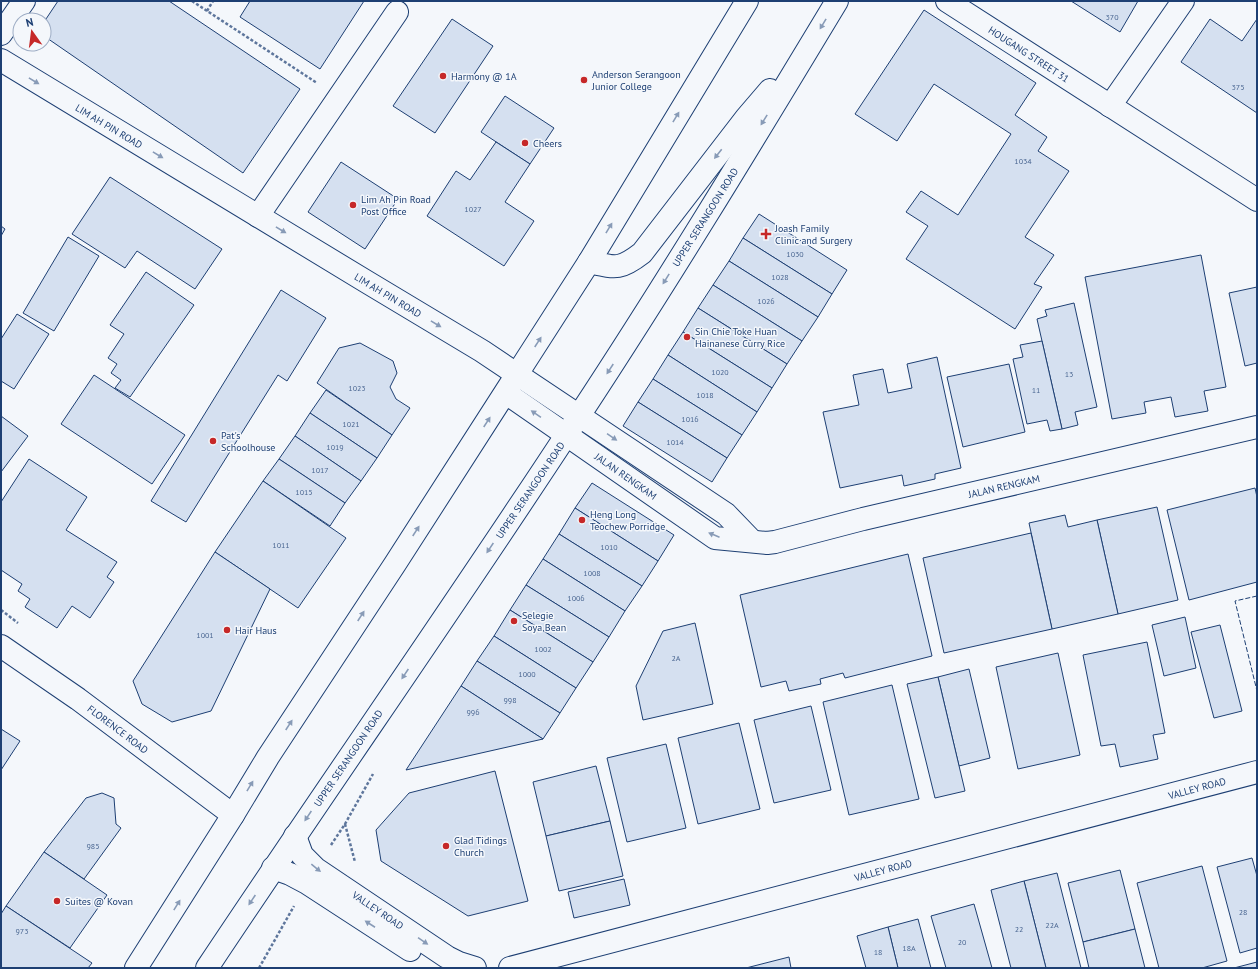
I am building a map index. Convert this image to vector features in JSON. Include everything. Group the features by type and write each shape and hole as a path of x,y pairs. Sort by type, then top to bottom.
{"street":[{"path":"1,34 24,1"},
{"path":"136,968 268,757 506,393 589,262 746,1"},
{"name":"UPPER SERANGOON ROAD","path":"207,968 567,435 632,336 837,1"},
{"name":"HOUGANG STREET 31","path":"948,1 1257,200"},
{"path":"1110,106 1183,1"},
{"path":"258,216 397,12"},
{"name":"LIM AH PIN ROAD","path":"1,60 482,351 517,374"},
{"path":"589,262 613,267 629,263 642,252 761,101 777,84 792,75"},
{"path":"517,374 726,514 752,541"},
{"name":"JALAN RENGKAM","path":"506,393 715,538 772,543 870,517 1257,427"},
{"name":"FLORENCE ROAD","path":"1,646 78,700 233,815"},
{"name":"VALLEY ROAD","path":"510,968 1257,772"},
{"name":"VALLEY ROAD","path":"295,836 312,876 438,968"},
{"name":"VALLEY ROAD","path":"274,868 290,874 312,876 447,957 475,968"}],"path":[{"path":"192,1 339,98"},
{"path":"207,11 213,1"},
{"path":"259,968 312,876 345,824 376,768"}],"building":[{"path":"58,1 169,1 300,89 243,173 52,42 52,12 51,12"},
{"path":"250,1 364,1 320,69 240,17"},
{"path":"1071,1 1138,1 1120,32"},
{"path":"924,10 1036,83 1015,115 1047,137 1038,151 1069,171 1025,237 1054,255 1034,284 1042,287 1015,329 906,259 928,226 906,212 921,191 958,215 1011,134 934,84 897,141 855,114"},
{"name":"Harmony @ 1A","path":"452,19 493,46 435,133 393,106"},
{"path":"1210,19 1242,41 1257,19 1257,113 1181,62"},
{"path":"505,96 554,128 530,164 481,132"},
{"path":"496,142 530,164 505,202 534,221 504,266 427,216 456,171 470,180"},
{"name":"Lim Ah Pin Road Post Office","path":"341,162 398,199 365,249 308,212"},
{"path":"110,177 222,249 195,289 137,251 125,268 72,234"},
{"path":"759,214 847,270 832,294 743,238"},
{"path":"1,226 5,229 1,236"},
{"path":"68,237 99,256 54,331 23,313"},
{"path":"743,238 832,294 818,317 729,261"},
{"path":"1201,255 1226,387 1204,391 1208,411 1175,417 1171,397 1144,402 1146,413 1112,419 1085,277"},
{"path":"729,261 818,317 802,341 713,285"},
{"path":"146,272 194,305 130,397 115,388 121,380 111,373 117,364 108,358 124,334 110,325"},
{"path":"713,285 802,341 787,364 698,308"},
{"path":"1257,287 1257,363 1245,366 1229,293"},
{"name":"Pat's Schoolhouse","path":"281,290 326,318 287,381 278,375 186,522 151,501"},
{"path":"1074,303 1097,407 1075,412 1078,425 1062,429 1037,319 1047,316 1045,310"},
{"path":"698,308 787,364 772,388 683,332"},
{"path":"17,314 49,334 14,389 1,381 1,339"},
{"path":"683,332 772,388 757,412 668,355"},
{"path":"1042,341 1062,429 1050,431 1047,420 1027,424 1013,359 1023,357 1020,345"},
{"path":"360,343 393,361 397,373 390,387 396,399 410,408 392,435 317,383 339,348"},
{"path":"668,355 757,412 742,435 653,379"},
{"path":"937,357 961,468 935,474 935,479 904,486 902,475 840,488 823,412 859,405 853,375 883,369 888,393 912,388 907,364"},
{"path":"1009,364 1025,432 963,447 947,377"},
{"path":"94,375 185,435 152,484 61,424"},
{"path":"653,379 742,435 727,458 638,402"},
{"path":"326,390 392,435 377,458 310,413"},
{"path":"638,402 727,458 712,482 623,426"},
{"path":"310,413 377,458 361,481 295,436"},
{"path":"1,416 28,436 1,472"},
{"path":"295,436 361,481 345,503 279,459"},
{"path":"29,459 87,497 66,530 117,562 107,577 114,582 90,618 72,606 57,628 25,607 30,599 18,591 22,584 1,570 1,502"},
{"path":"279,459 345,503 330,526 263,481"},
{"path":"263,481 346,538 298,608 215,552"},
{"path":"592,483 674,535 658,561 575,508"},
{"path":"1255,488 1257,497 1257,582 1189,600 1167,510"},
{"path":"1157,507 1178,600 1118,614 1097,520"},
{"path":"575,508 658,561 642,586 559,534"},
{"path":"1065,515 1068,527 1097,520 1118,614 1052,629 1029,523"},
{"path":"1031,533 1052,629 944,653 923,558"},
{"path":"559,534 642,586 625,611 543,559"},
{"path":"215,552 270,589 211,711 172,722 142,704 133,681"},
{"path":"908,554 932,656 845,678 843,673 820,679 821,684 789,691 786,681 761,687 740,595"},
{"path":"543,559 625,611 609,637 526,585"},
{"path":"526,585 609,637 593,662 510,610"},
{"path":"510,610 593,662 576,688 494,636"},
{"path":"1185,617 1196,668 1164,676 1152,625"},
{"path":"695,623 713,704 643,720 636,686 663,631"},
{"path":"1220,625 1242,711 1214,718 1191,632"},
{"path":"494,636 576,688 560,713 477,661"},
{"path":"1147,642 1165,733 1153,735 1158,759 1120,767 1115,744 1101,746 1083,655"},
{"path":"1058,653 1080,755 1018,769 996,667"},
{"path":"477,661 560,713 543,739 461,686"},
{"path":"969,669 990,758 959,766 938,677"},
{"path":"938,677 965,791 935,798 907,684"},
{"path":"892,685 919,799 849,815 823,702"},
{"path":"461,686 543,739 406,770"},
{"path":"811,706 831,790 774,803 754,720"},
{"path":"739,723 760,809 698,824 678,738"},
{"path":"1,729 20,741 1,770"},
{"path":"666,744 686,828 627,842 607,758"},
{"path":"596,766 610,821 546,836 533,782"},
{"name":"Glad Tidings Church","path":"495,771 528,901 468,916 381,861 376,830 409,793"},
{"path":"102,793 114,798 116,824 121,828 84,879 44,852 86,798"},
{"path":"610,821 623,876 559,891 546,836"},
{"name":"Suites @ Kovan","path":"44,852 107,895 70,948 6,906"},
{"path":"1252,858 1257,876 1257,948 1240,953 1217,867"},
{"path":"1202,866 1227,961 1202,968 1159,968 1137,883"},
{"path":"1120,870 1135,929 1083,942 1068,883"},
{"path":"1057,873 1081,968 1046,968 1024,881"},
{"path":"624,879 630,905 574,918 568,892"},
{"path":"1024,881 1046,968 1011,968 991,890"},
{"path":"974,904 992,968 946,968 931,916"},
{"path":"6,906 92,963 88,968 1,968 1,914"},
{"path":"918,919 931,968 898,968 888,927"},
{"path":"888,927 898,968 866,968 857,936"},
{"path":"1135,929 1145,968 1089,968 1083,942"},
{"path":"789,957 791,968 746,968"},
{"path":"1257,962 1257,968 1234,968"}],"fence":[{"path":"1257,596 1235,601 1257,691"}],"place":[{"name":"Harmony @ 1A","path":"443,76"},
{"name":"Anderson Serangoon Junior College","path":"584,80"},
{"name":"Cheers","path":"525,143"},
{"name":"Lim Ah Pin Road Post Office","path":"353,205"},
{"name":"Joash Family Clinic and Surgery","path":"766,234"},
{"name":"Sin Chie Toke Huan Hainanese Curry Rice","path":"687,337"},
{"name":"Pat's Schoolhouse","path":"213,441"},
{"name":"Heng Long Teochew Porridge","path":"582,520"},
{"name":"Selegie Soya Bean","path":"514,621"},
{"name":"Hair Haus","path":"227,630"},
{"name":"Glad Tidings Church","path":"446,846"},
{"name":"Suites @ Kovan","path":"57,901"}]}
